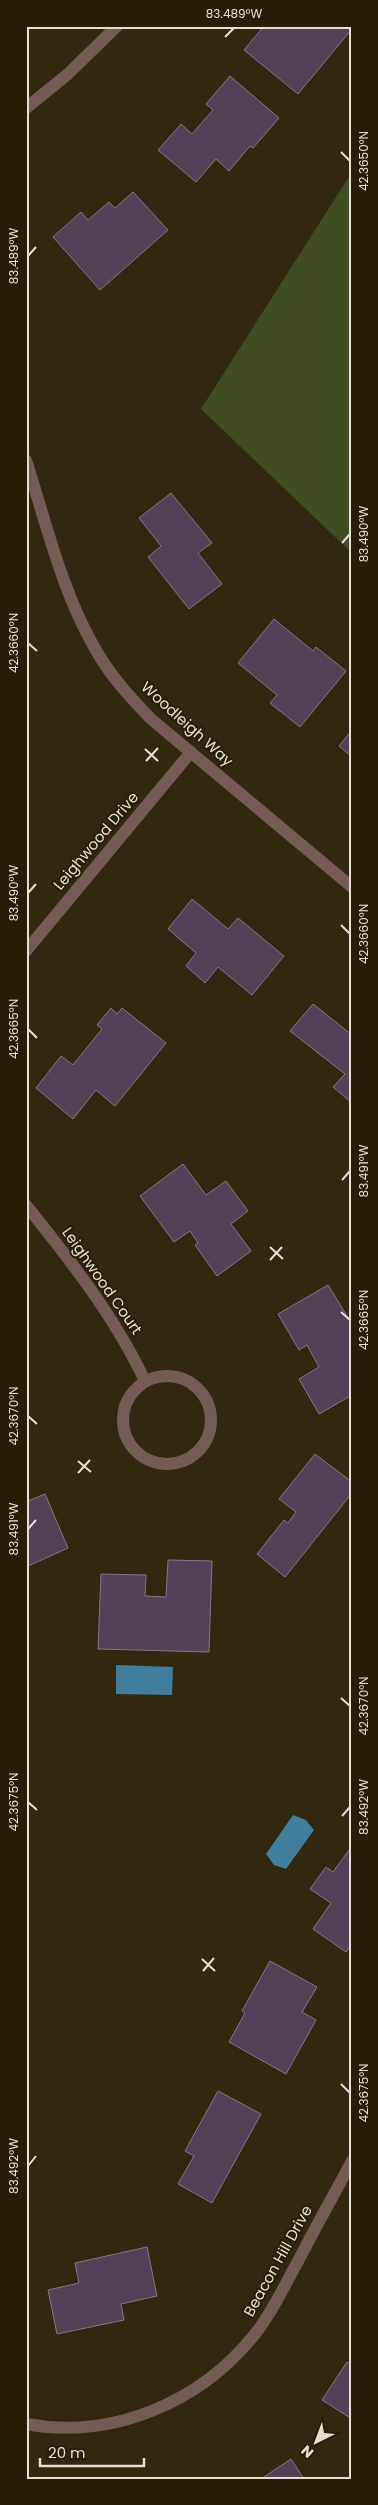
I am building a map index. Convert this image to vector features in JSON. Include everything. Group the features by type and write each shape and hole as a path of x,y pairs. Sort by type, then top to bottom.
{"street":[{"path":"26,108 68,74 117,26"},
{"name":"Woodleigh Way","path":"26,460 78,618 100,658 128,694 151,719 352,887"},
{"name":"Leighwood Drive","path":"26,951 191,752"},
{"name":"Leighwood Court","path":"26,1205 70,1261 130,1349 145,1381"},
{"path":"159,1376 174,1376 188,1381 204,1397 211,1417 209,1432 203,1446 193,1456 179,1463 165,1464 151,1461 138,1454 129,1444 124,1430 124,1409 134,1390 145,1381 159,1376"},
{"name":"Beacon Hill Drive","path":"26,2424 70,2428 106,2425 144,2415 198,2388 223,2368 255,2333 272,2308 352,2161"}],"green space":[{"path":"352,172 352,553 201,409"}],"water":[{"path":"116,1665 173,1667 172,1695 116,1694"},
{"path":"293,1815 306,1820 314,1830 286,1869 274,1865 266,1854"}],"building":[{"path":"264,26 352,26 352,29 298,94 244,50"},
{"path":"230,76 279,118 253,148 250,146 229,171 216,159 196,182 158,150 181,124 192,134 213,110 206,104"},
{"path":"133,192 168,230 100,290 53,237 81,212 88,220 109,202 115,208"},
{"path":"171,493 212,543 198,553 222,584 189,609 148,557 161,546 139,518"},
{"path":"274,619 313,651 316,647 346,671 300,727 270,703 277,695 238,663"},
{"path":"352,730 352,757 339,746"},
{"path":"192,899 228,929 238,918 284,956 252,995 218,967 205,983 186,966 196,953 168,929"},
{"path":"313,1004 352,1035 352,1103 333,1087 345,1074 290,1031"},
{"path":"111,1008 117,1014 122,1008 166,1043 115,1106 96,1090 73,1119 36,1088 61,1056 73,1065 102,1029 97,1025"},
{"path":"183,1164 206,1195 226,1181 248,1211 231,1224 251,1251 217,1276 195,1245 198,1243 190,1231 174,1242 140,1196"},
{"path":"328,1285 352,1324 352,1389 350,1390 352,1395 319,1414 299,1379 319,1367 307,1345 299,1350 278,1314"},
{"path":"315,1454 352,1482 352,1493 285,1577 257,1554 284,1520 288,1523 296,1512 279,1499"},
{"path":"45,1494 68,1548 26,1567 26,1497 28,1501"},
{"path":"168,1560 212,1561 209,1652 98,1649 101,1574 146,1575 145,1596 166,1597"},
{"path":"352,1846 352,1944 346,1952 313,1929 331,1903 310,1889 326,1867 333,1872"},
{"path":"270,1961 317,1987 302,2012 316,2020 286,2074 229,2042 245,2013 242,2011"},
{"path":"218,2091 261,2114 212,2203 178,2184 194,2156 185,2151"},
{"path":"147,2247 157,2296 121,2304 124,2320 57,2334 48,2290 79,2283 75,2263"},
{"path":"347,2362 352,2365 352,2419 322,2400"},
{"path":"291,2459 304,2479 261,2479"}]}
